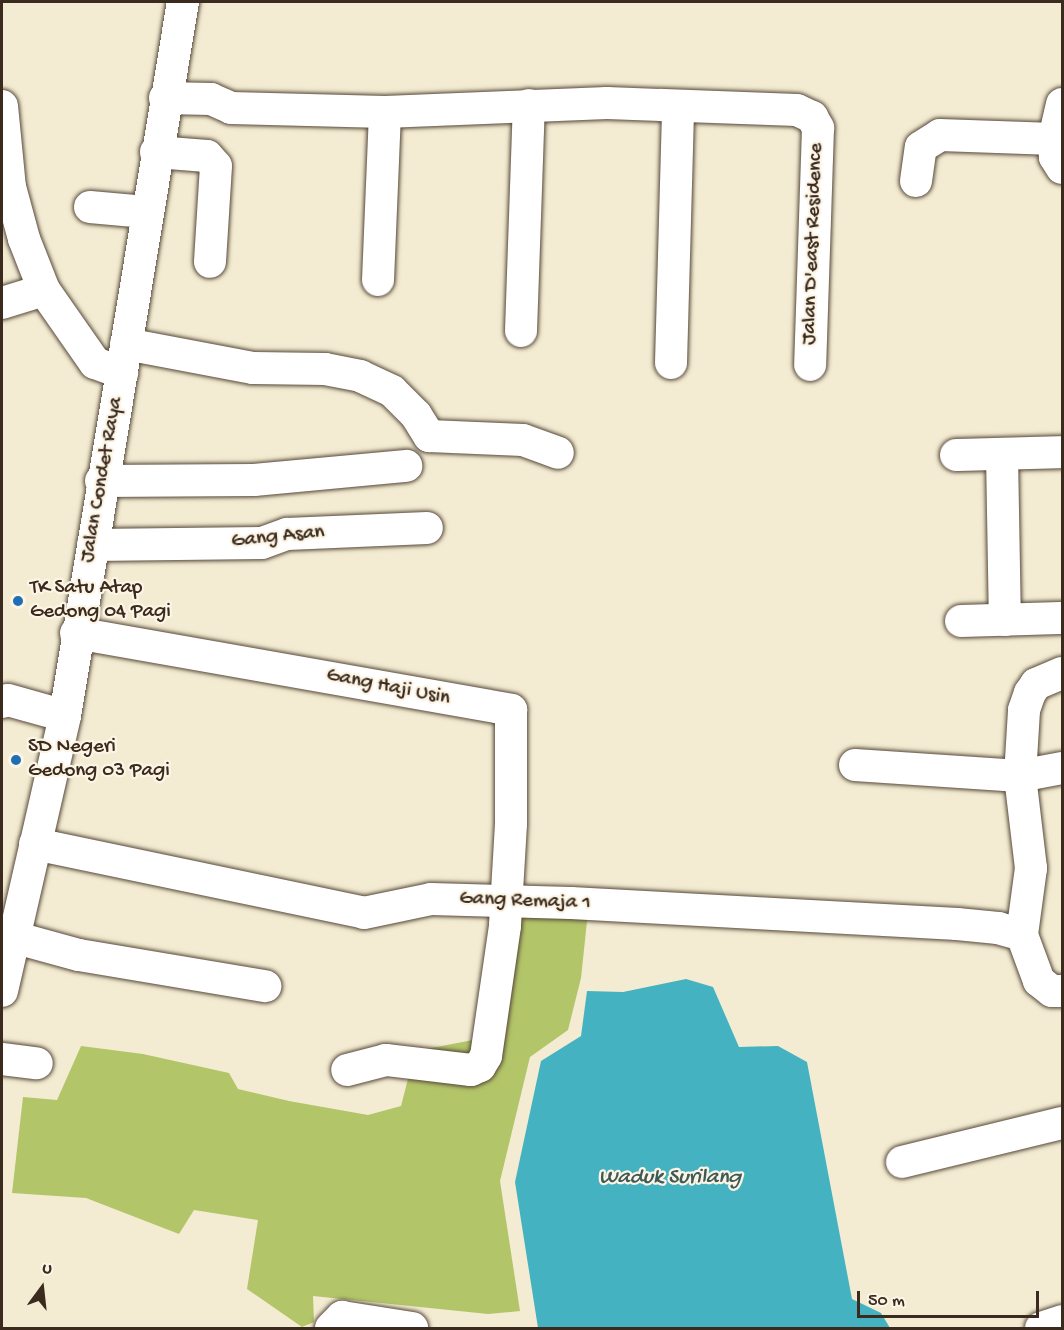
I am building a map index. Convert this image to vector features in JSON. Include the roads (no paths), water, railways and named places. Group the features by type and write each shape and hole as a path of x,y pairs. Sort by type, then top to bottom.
{"street":[{"name":"Jalan Condet Raya","path":"2,987 65,716 101,481 124,358 163,107 183,2"},
{"path":"915,181 921,147 940,135 1058,154 1062,104"},
{"name":"Jalan D'east Residence","path":"163,107 219,114 231,108 384,112 529,105 769,106 797,110 812,117 818,128 819,155 810,365"},
{"path":"521,331 529,105"},
{"path":"671,363 678,105"},
{"path":"2,106 10,188 24,239 44,290 95,363 124,358 253,368 325,369 360,376 392,392 416,415 429,436 524,440 558,453"},
{"path":"378,280 384,112"},
{"path":"156,152 207,156 216,166 210,262"},
{"path":"90,207 146,212"},
{"path":"2,303 44,290"},
{"path":"956,455 1062,452"},
{"path":"1002,454 1005,620"},
{"path":"101,481 254,480 406,466"},
{"name":"Gang Asan","path":"93,545 262,543 287,534 427,528"},
{"path":"961,621 1062,618"},
{"name":"Gang Haji Usin","path":"76,633 511,710 512,824 504,902"},
{"path":"1062,673 1036,684 1030,693 1024,710 1020,776 1031,868 1022,935 1039,981 1052,991 1062,991"},
{"path":"2,702 8,700 65,716"},
{"path":"855,765 1020,776 1062,768"},
{"name":"Gang Remaja 1","path":"35,844 364,913 431,899 957,924 998,928 1022,935"},
{"path":"347,1070 386,1060 456,1071 480,1066 489,1043 505,926 504,902"},
{"path":"13,937 79,955 265,986"},
{"path":"2,1059 37,1063"},
{"path":"902,1162 1062,1123"},
{"path":"331,1329 342,1317 412,1329"},
{"path":"1041,1329 1062,1321"}],"water":[{"name":"Waduk Surilang","path":"686,979 713,987 739,1047 778,1046 807,1062 852,1299 881,1313 890,1328 538,1328 515,1182 541,1061 581,1036 587,991 623,992"}],"place":[{"name":"TK Satu Atap Gedong 04 Pagi","path":"18,601"},
{"name":"SD Negeri Gedong 03 Pagi","path":"16,760"}]}
